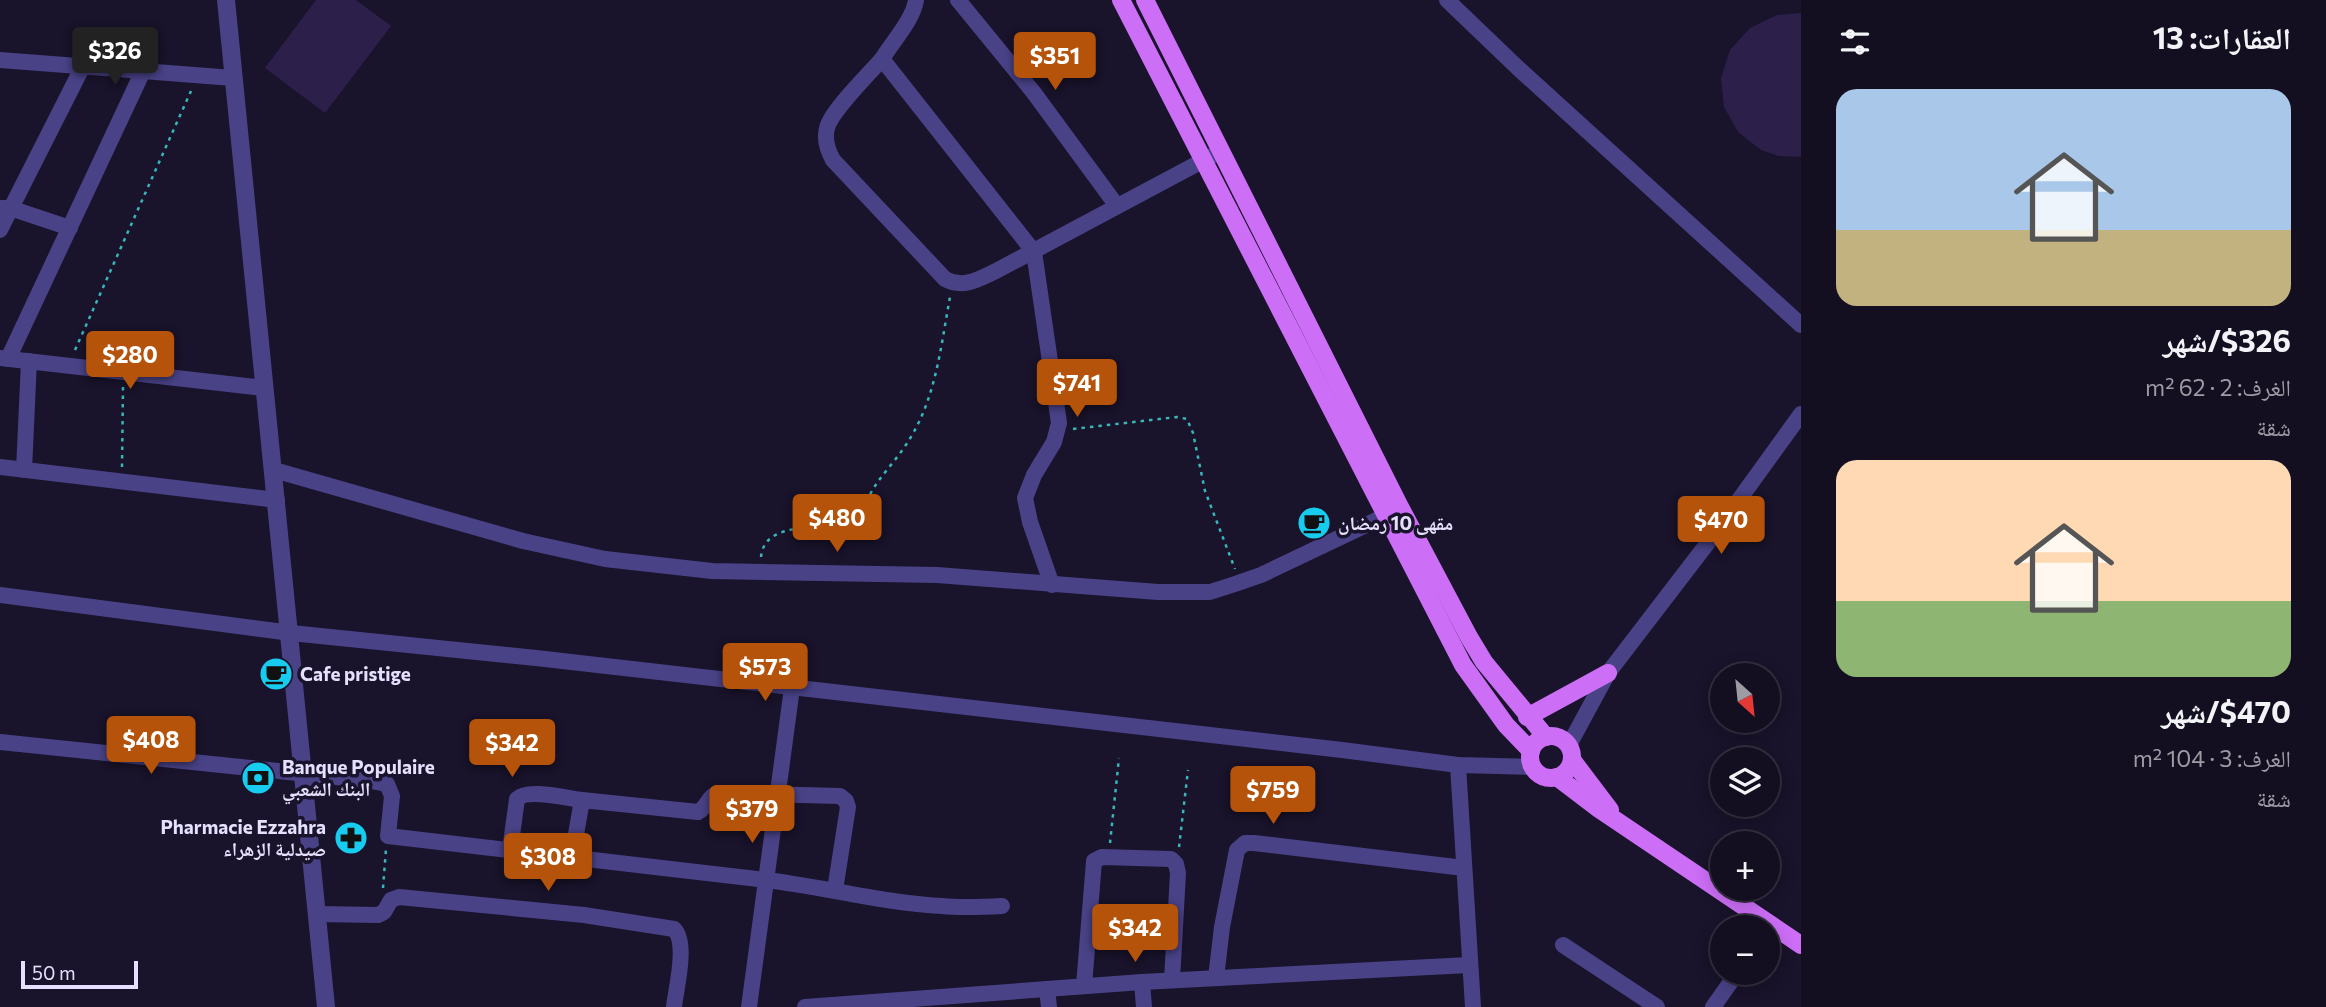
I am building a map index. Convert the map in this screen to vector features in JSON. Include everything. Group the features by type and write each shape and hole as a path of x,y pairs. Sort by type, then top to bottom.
{"main road":[{"path":"1121,0 1203,162 1392,511 1484,662 1546,737"},
{"path":"1145,0 1221,151 1463,665 1482,695 1543,776 1557,777 1801,945"},
{"path":"1527,717 1608,673"},
{"path":"1532,759 1538,741 1546,737 1559,737 1616,818"},
{"path":"1557,777 1568,769 1571,753"}],"street":[{"path":"226,0 291,633 326,1007"},
{"path":"916,0 915,11 882,59 841,106 827,127 828,151 833,160 945,279 953,283 970,282 1034,252 1221,151"},
{"path":"958,0 1034,93 1118,206"},
{"path":"1447,0 1519,69 1801,325"},
{"path":"882,59 1034,252 1058,415 1058,431 1026,490 1025,498 1030,522 1052,584"},
{"path":"0,60 233,78"},
{"path":"0,230 5,208 83,66"},
{"path":"144,71 70,228 4,358 264,388"},
{"path":"5,208 70,228"},
{"path":"24,470 29,361"},
{"path":"1571,753 1608,673 1801,414"},
{"path":"0,467 277,500"},
{"path":"274,470 566,552 647,565 712,571 937,575 1189,593 1210,592 1261,575 1392,511"},
{"path":"0,595 291,633 536,658 1458,765 1532,759"},
{"path":"749,1007 792,688"},
{"path":"0,742 387,784 392,796 388,836 766,880 905,903 943,907 1002,906"},
{"path":"1458,765 1473,1007"},
{"path":"510,850 517,799 528,794 698,812 715,793 840,796 848,807 835,890"},
{"path":"572,857 582,800"},
{"path":"1216,978 1222,927 1237,850 1242,845 1254,843 1464,868"},
{"path":"1084,986 1094,861 1102,857 1171,859 1177,864 1172,980"},
{"path":"317,914 378,915 384,912 389,902 399,897 584,915 674,929 679,934 681,944 674,1007"},
{"path":"1563,945 1657,1007"},
{"path":"805,1007 1172,980 1469,965"},
{"path":"1142,982 1144,1007"},
{"path":"1713,1007 1729,985"},
{"path":"1047,989 1049,1007"}],"path":[{"path":"68,365 198,75"},
{"path":"759,571 763,544 774,535 847,520 859,512 871,490 909,441 928,400 953,283"},
{"path":"121,481 123,372"},
{"path":"1058,431 1177,417 1186,419 1193,433 1205,491 1240,582"},
{"path":"1108,857 1119,758"},
{"path":"1177,864 1188,770"},
{"path":"388,836 383,885 389,902"}],"building":[{"path":"316,0 356,0 391,26 325,113 265,68"},
{"path":"1801,13 1801,157 1779,156 1761,150 1738,132 1724,107 1721,78 1730,50 1750,28 1777,15"}],"place":[{"name":"مقهى 10 رمضان","path":"1314,523"},
{"name":"Cafe pristige","path":"276,674"},
{"name":"Banque Populaire البنك الشعبي","path":"258,778"},
{"name":"Pharmacie Ezzahra صيدلية الزهراء","path":"351,838"}]}
